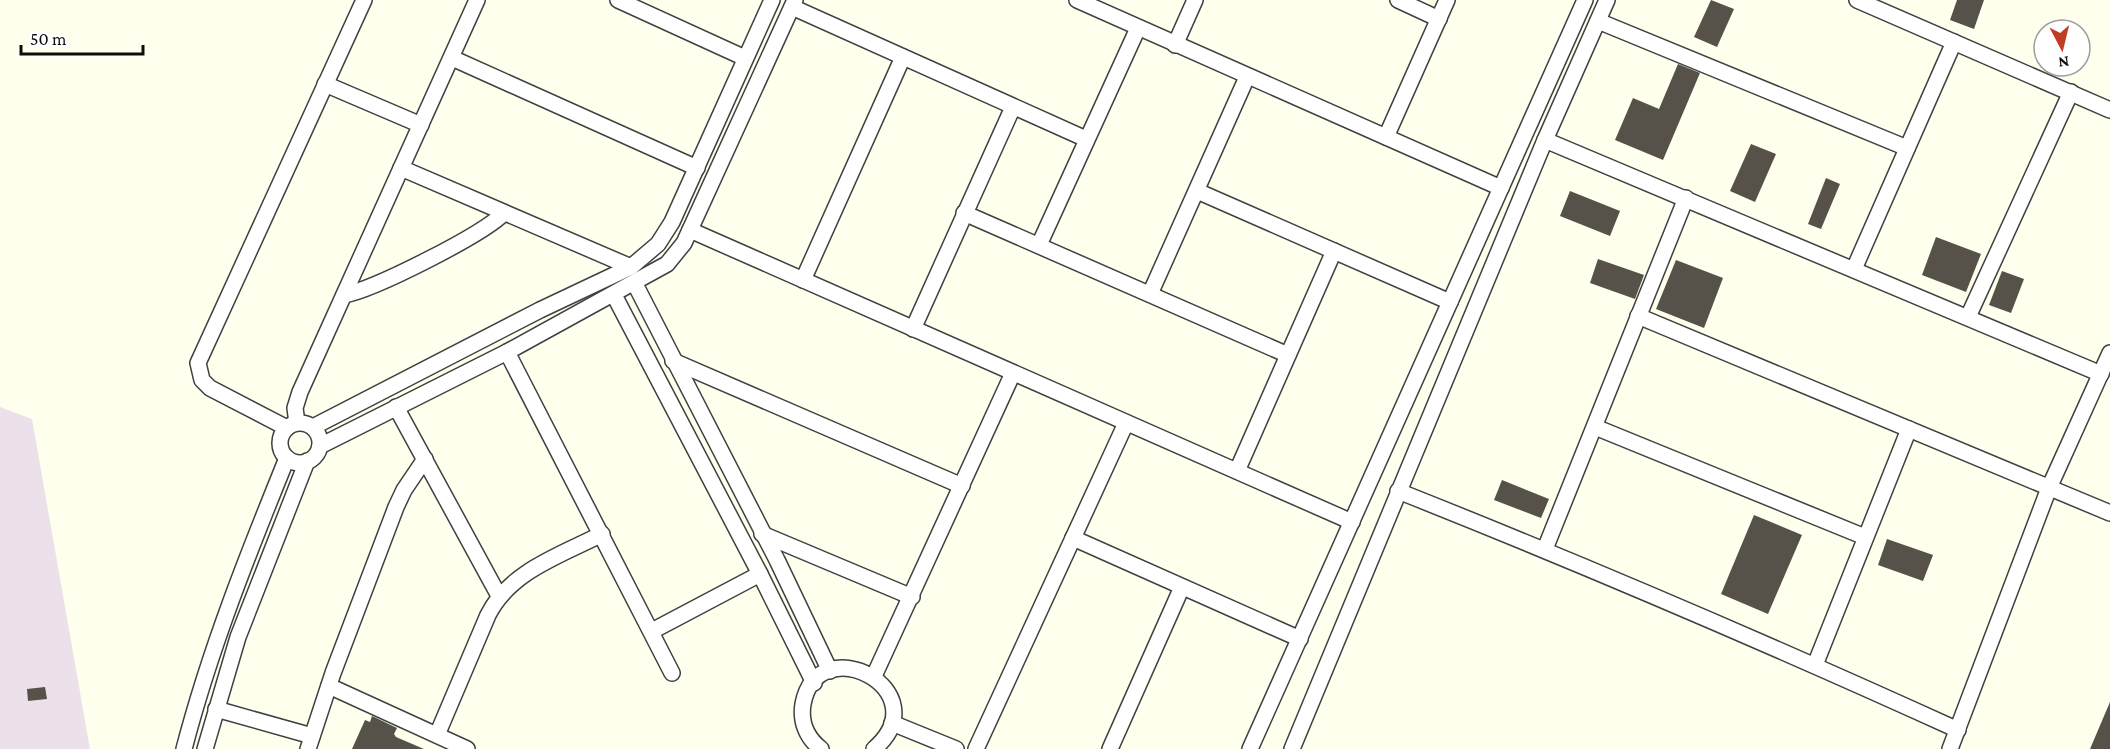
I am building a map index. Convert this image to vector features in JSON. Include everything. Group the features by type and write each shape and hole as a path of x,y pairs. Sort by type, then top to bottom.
{"street":[{"path":"364,0 198,363 202,380 210,388 292,426 313,427 540,310 631,267 650,253 666,233 772,0"},
{"path":"313,427 320,439 320,446 313,458 300,463 287,458 283,453 280,440 292,426 297,400 477,0"},
{"path":"618,0 745,58"},
{"path":"1077,0 1501,188"},
{"path":"1175,45 1195,0"},
{"path":"1398,0 1439,19"},
{"path":"1386,137 1447,0"},
{"path":"1250,749 1585,0"},
{"path":"1292,749 1545,140 1607,0"},
{"path":"1857,0 2110,110"},
{"path":"320,446 507,352 667,264 680,249 690,230 793,3 903,57 1086,139"},
{"path":"1598,21 1907,148"},
{"path":"1039,245 1138,28"},
{"path":"1854,269 1954,42"},
{"path":"803,280 903,57"},
{"path":"452,58 697,168"},
{"path":"1150,294 1247,77"},
{"path":"325,84 421,125"},
{"path":"1968,317 2071,92"},
{"path":"913,329 1013,106"},
{"path":"1545,140 2101,374"},
{"path":"401,168 631,267"},
{"path":"1197,191 1450,302"},
{"path":"1545,549 1686,198"},
{"path":"344,295 373,286 482,230 504,213"},
{"path":"964,213 1288,355"},
{"path":"690,230 1352,522"},
{"path":"1237,471 1334,251"},
{"path":"634,284 830,671"},
{"path":"614,295 760,574 814,683"},
{"path":"1638,316 2110,513"},
{"path":"507,352 672,673"},
{"path":"1950,749 2049,488 2110,353"},
{"path":"673,361 962,486"},
{"path":"874,676 1013,373"},
{"path":"396,407 499,596"},
{"path":"976,749 1126,423"},
{"path":"1595,427 1865,537"},
{"path":"1815,665 1909,429"},
{"path":"184,749 216,640 287,458"},
{"path":"216,709 310,742 396,507 425,459"},
{"path":"205,749 238,637 307,461"},
{"path":"1398,491 1545,549 1815,665 1958,730"},
{"path":"437,735 488,615 499,596 521,576 602,534"},
{"path":"762,534 912,597"},
{"path":"256,535 273,543"},
{"path":"1072,538 1300,639"},
{"path":"652,631 760,574"},
{"path":"1110,749 1182,587"},
{"path":"818,748 806,729 802,710 804,700 814,683 830,671 857,668 874,676 882,683 892,702 892,723 883,747"},
{"path":"329,686 467,749"},
{"path":"892,723 956,749"}],"shaded area":[{"path":"0,407 32,419 90,749 0,749"}],"building":[{"path":"1711,0 1734,9 1717,47 1694,37"},
{"path":"1957,0 1984,0 1974,29 1950,20"},
{"path":"1678,64 1700,73 1663,160 1615,140 1633,98 1659,109"},
{"path":"1751,144 1776,154 1755,202 1730,191"},
{"path":"1826,178 1840,184 1821,229 1808,224"},
{"path":"1570,191 1620,211 1610,236 1560,216"},
{"path":"1936,237 1981,254 1966,292 1922,275"},
{"path":"1598,259 1644,275 1635,299 1590,283"},
{"path":"1676,260 1723,278 1704,328 1656,309"},
{"path":"2002,271 2024,279 2011,313 1989,305"},
{"path":"1502,480 1549,499 1541,518 1494,500"},
{"path":"1754,515 1802,535 1768,614 1721,594"},
{"path":"1887,539 1933,555 1923,581 1878,565"},
{"path":"45,687 47,699 28,701 27,689"},
{"path":"2110,702 2110,749 2090,749"},
{"path":"372,716 397,728 394,734 396,737 424,749 352,749 365,720 370,722"}]}
